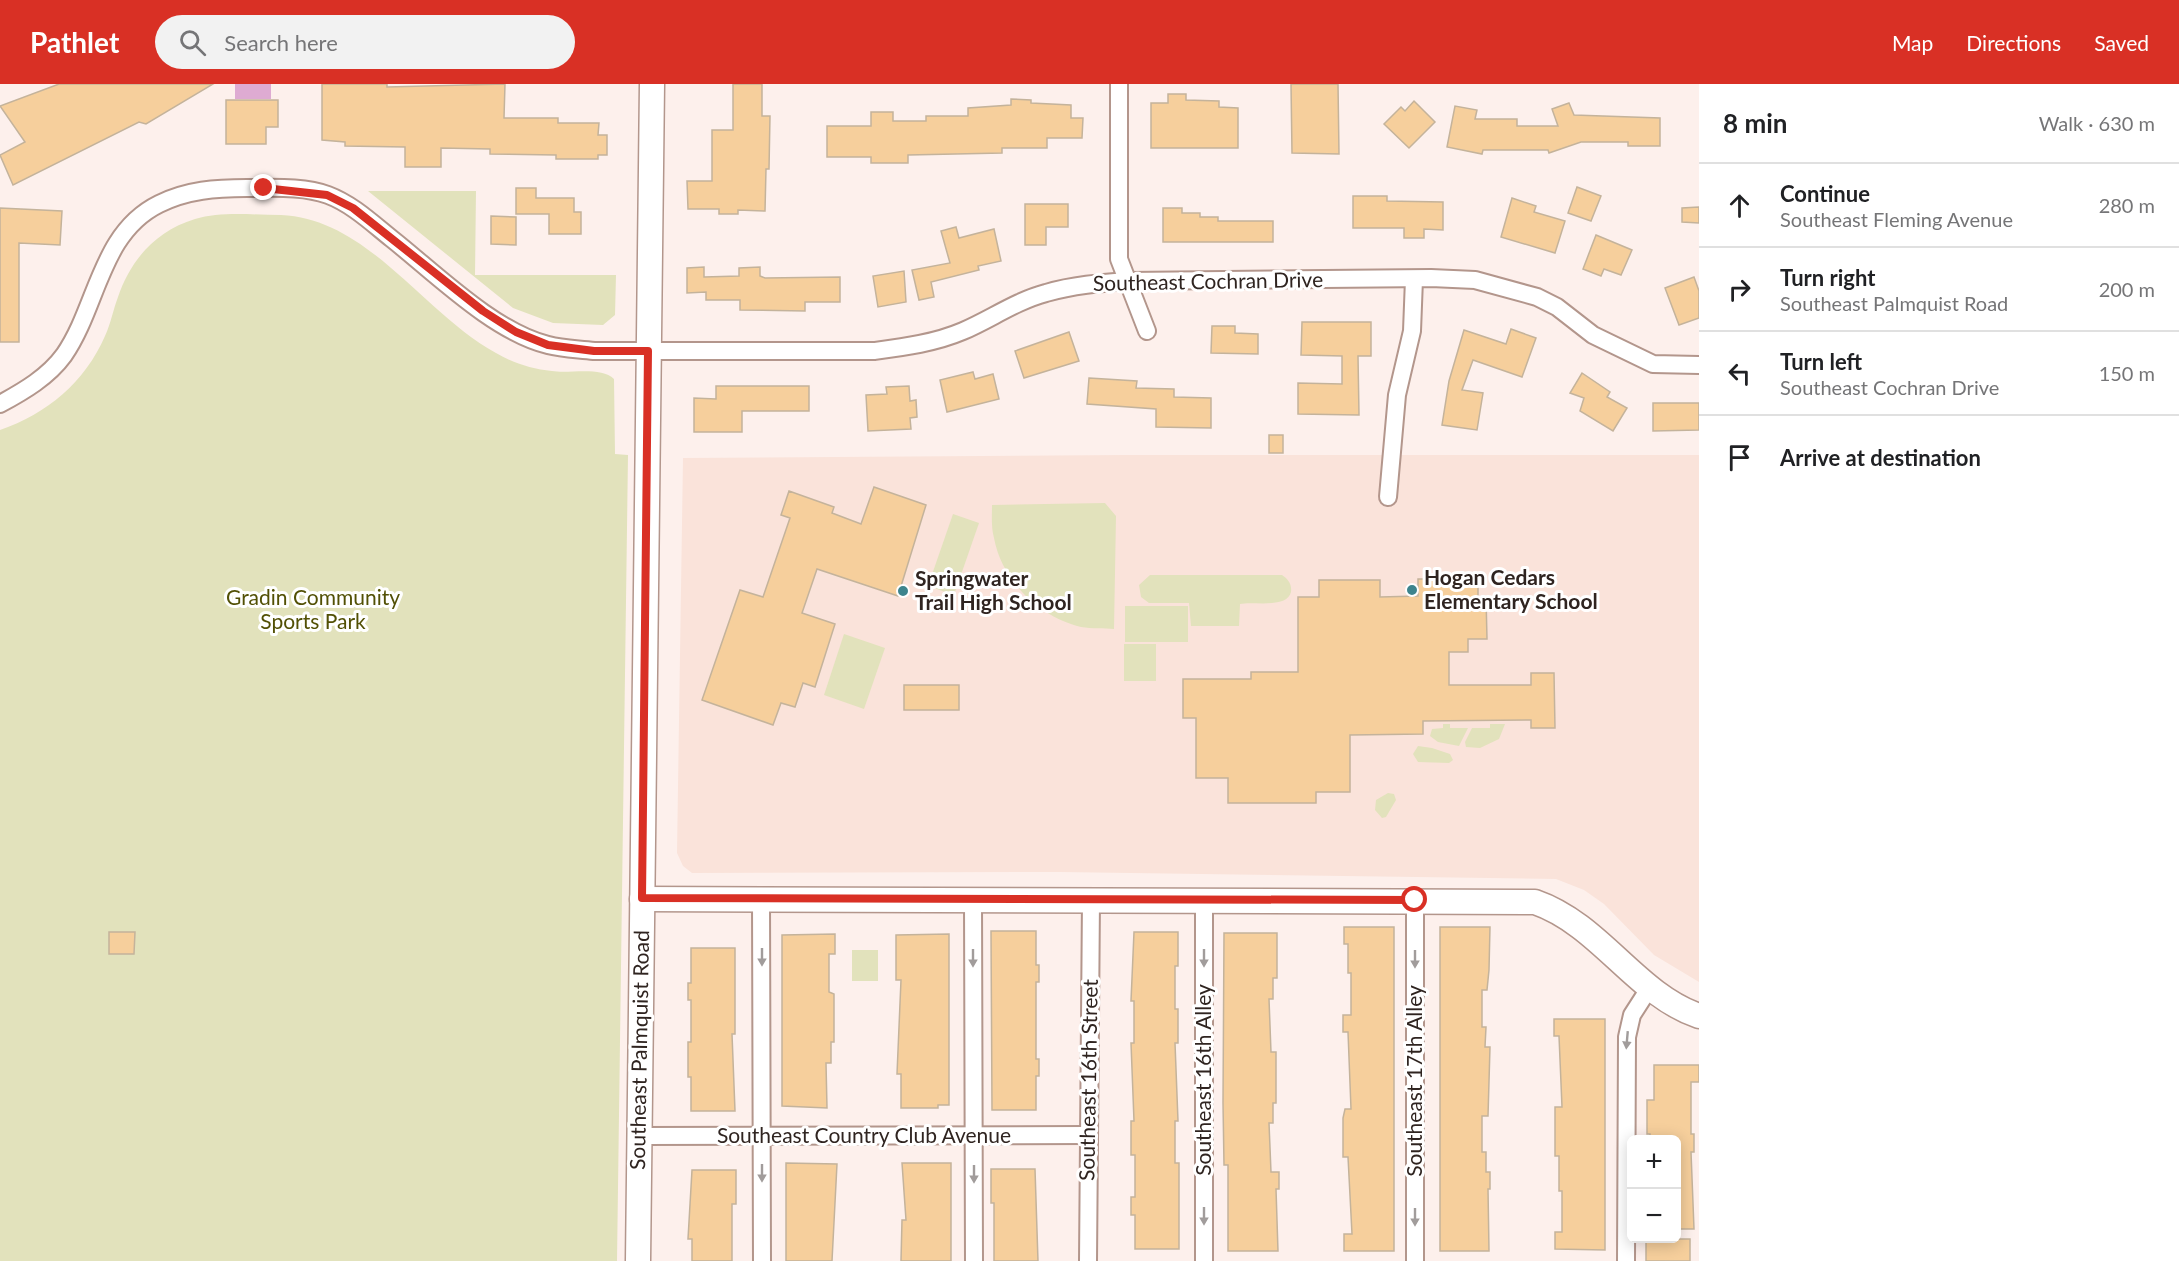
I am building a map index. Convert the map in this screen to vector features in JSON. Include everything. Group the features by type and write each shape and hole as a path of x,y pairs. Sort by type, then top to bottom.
{"main road":[{"name":"Southeast Palmquist Road","path":"638,1261 652,84"},
{"path":"642,898 1514,900 1536,902 1557,910 1597,938 1650,987 1685,1012 1699,1016"}],"street":[{"path":"1119,84 1119,260 1147,331"},
{"name":"Southeast Cochran Drive","path":"0,404 31,388 64,355 87,310 106,260 132,223 157,205 186,193 220,188 305,190 327,195 353,208 483,311 516,332 548,345 594,351 874,351 920,345 964,331 1003,310 1046,293 1092,283 1128,280 1414,279 1475,280 1496,284 1537,297 1557,307 1593,335 1653,364 1699,365"},
{"path":"1388,497 1397,395 1412,332 1414,279"},
{"path":"761,899 762,1261"},
{"path":"973,899 974,1261"},
{"name":"Southeast 16th Street","path":"1088,1261 1091,899"},
{"name":"Southeast 16th Alley","path":"1204,900 1204,1261"},
{"name":"Southeast 17th Alley","path":"1415,900 1415,1261"},
{"path":"1626,1261 1627,1037 1632,1015 1650,987"},
{"name":"Southeast Country Club Avenue","path":"639,1136 1089,1135"}],"shaded area":[{"path":"235,84 271,84 271,99 235,99"},
{"path":"1699,455 1699,982 1654,955 1604,904 1584,890 1556,879 1060,872 692,873 683,866 677,853 683,458"}],"green space":[{"path":"368,191 476,191 475,275 616,275 615,315 603,325 553,323 513,308"},
{"name":"Gradin Community Sports Park","path":"226,214 281,215 313,220 341,233 368,250 469,336 502,357 537,369 601,373 614,379 615,454 628,455 617,1261 0,1261 0,430 49,405 63,394 87,368 105,336 123,283 130,270 157,239 181,224 205,217"},
{"path":"1105,503 1116,516 1114,629 1081,627 1051,615 1037,606 1025,595 1005,569 998,554 992,525 992,505"},
{"path":"953,514 979,523 954,595 928,586"},
{"path":"1150,575 1282,575 1289,582 1291,592 1283,601 1240,604 1239,626 1191,626 1189,603 1149,603 1141,597 1139,585"},
{"path":"1125,606 1188,606 1188,642 1125,642"},
{"path":"844,634 885,648 864,709 824,695"},
{"path":"1124,644 1156,644 1156,681 1124,681"},
{"path":"1443,724 1450,724 1450,728 1468,728 1459,746 1438,742 1430,736 1432,729 1443,728"},
{"path":"1490,724 1505,724 1499,739 1480,748 1466,747 1465,742 1472,728 1490,728"},
{"path":"1418,746 1450,754 1453,760 1449,763 1418,762 1413,754"},
{"path":"1388,793 1394,794 1396,800 1386,817 1382,818 1375,810 1376,800"},
{"path":"852,950 878,950 878,981 852,981"}],"building":[{"path":"59,84 213,84 146,124 139,122 13,185 0,155 25,142 0,106"},
{"path":"322,84 387,84 387,87 505,84 504,118 558,118 558,123 599,123 598,135 607,135 607,155 598,155 598,159 556,159 556,155 490,154 490,149 441,148 441,167 405,167 405,147 345,146 345,142 322,140"},
{"path":"733,84 762,84 762,116 770,116 765,211 738,210 738,214 719,214 719,209 688,209 687,181 712,181 712,130 733,130"},
{"path":"1291,84 1338,84 1339,154 1292,153"},
{"path":"1168,94 1186,94 1186,100 1219,101 1219,107 1238,108 1238,148 1151,148 1151,103 1168,103"},
{"path":"1011,99 1031,100 1031,103 1071,105 1071,118 1083,118 1082,138 1047,138 1047,148 1002,148 1002,153 908,155 908,163 871,163 871,157 827,157 827,126 871,126 871,112 893,112 893,121 926,121 926,116 968,116 968,108 1011,105"},
{"path":"226,100 278,100 278,127 266,127 266,144 226,144"},
{"path":"1414,101 1435,122 1409,148 1384,124 1401,107 1405,111"},
{"path":"1569,103 1574,115 1660,118 1660,146 1628,146 1628,142 1581,142 1549,153 1548,150 1483,150 1482,154 1447,147 1455,106 1477,110 1475,119 1517,119 1517,126 1558,126 1552,109"},
{"path":"1577,187 1601,196 1591,221 1568,213"},
{"path":"516,188 536,188 536,198 574,198 574,212 581,212 581,234 549,234 549,214 516,214"},
{"path":"1353,196 1387,196 1387,201 1443,202 1443,230 1424,229 1424,238 1404,238 1404,228 1353,228"},
{"path":"1512,198 1536,206 1534,212 1565,221 1555,253 1501,237"},
{"path":"1025,204 1068,204 1068,227 1046,227 1046,245 1025,245"},
{"path":"1699,207 1699,223 1682,222 1682,208"},
{"path":"0,208 62,211 60,245 19,243 19,342 0,342"},
{"path":"1163,208 1182,208 1182,213 1200,213 1200,217 1218,217 1218,221 1273,221 1273,242 1163,242"},
{"path":"491,216 516,217 516,245 491,244"},
{"path":"956,227 959,238 994,229 1001,261 978,266 979,270 931,282 934,297 919,300 912,270 950,263 941,231"},
{"path":"1596,235 1632,250 1621,275 1604,269 1601,276 1583,269"},
{"path":"704,267 704,277 739,276 739,268 760,267 760,276 765,278 840,277 840,302 805,302 805,311 740,310 740,300 706,300 706,292 687,293 687,268"},
{"path":"904,271 906,302 878,307 873,276"},
{"path":"1694,277 1699,291 1699,318 1679,325 1665,288"},
{"path":"1302,322 1371,322 1371,356 1358,356 1359,415 1298,414 1298,383 1342,384 1342,356 1301,355"},
{"path":"1212,326 1235,326 1235,333 1258,334 1258,354 1211,353"},
{"path":"1511,329 1536,338 1522,377 1473,360 1462,390 1483,393 1477,430 1442,425 1449,381 1464,330 1506,344"},
{"path":"1069,332 1079,361 1024,378 1015,351"},
{"path":"973,372 975,379 993,374 999,399 947,412 940,380"},
{"path":"1582,373 1610,392 1607,397 1627,408 1613,431 1580,411 1584,398 1570,393"},
{"path":"1089,378 1137,381 1136,388 1174,389 1174,397 1211,398 1211,428 1156,427 1156,409 1087,404"},
{"path":"716,386 809,386 809,411 742,411 742,432 694,432 694,398 716,399"},
{"path":"909,386 910,401 916,400 917,417 910,418 911,429 868,431 866,395 887,394 886,387"},
{"path":"1653,403 1699,403 1699,430 1653,431"},
{"path":"1269,435 1283,435 1283,453 1269,453"},
{"path":"874,487 926,505 898,596 817,569 802,613 835,624 815,687 803,683 795,707 781,703 773,725 702,700 740,590 763,597 790,518 781,515 789,491 834,507 832,513 861,524"},
{"path":"1418,579 1478,579 1478,597 1486,597 1487,639 1468,639 1468,652 1449,652 1449,685 1531,685 1531,673 1554,673 1555,728 1531,728 1531,720 1423,721 1423,734 1350,735 1350,792 1316,792 1316,803 1228,803 1228,778 1196,778 1196,718 1183,718 1183,679 1251,679 1251,672 1298,672 1298,597 1319,597 1319,580 1380,580 1380,597 1418,596"},
{"path":"904,685 959,685 959,710 904,710"},
{"path":"1344,927 1394,927 1394,1251 1344,1251 1344,1234 1352,1234 1348,1157 1343,1157 1343,1118 1345,1109 1351,1109 1348,1032 1343,1032 1343,1015 1351,1015 1351,973 1348,973 1348,944 1344,944"},
{"path":"1440,927 1490,927 1487,990 1482,990 1482,1027 1486,1027 1485,1047 1490,1047 1488,1116 1482,1116 1482,1152 1486,1152 1486,1172 1490,1172 1489,1251 1440,1251"},
{"path":"991,931 1036,931 1036,965 1039,965 1039,982 1036,982 1036,1059 1039,1059 1039,1076 1036,1076 1036,1110 992,1110"},
{"path":"109,932 135,932 134,954 109,954"},
{"path":"1134,932 1178,932 1178,966 1175,966 1175,1009 1178,1009 1178,1043 1175,1043 1178,1121 1175,1121 1175,1163 1179,1163 1179,1249 1135,1249 1135,1215 1131,1215 1131,1197 1135,1197 1135,1155 1131,1155 1131,1121 1134,1121 1131,1043 1134,1043 1134,1001 1131,1001"},
{"path":"1224,933 1277,933 1277,978 1273,978 1273,999 1269,999 1271,1052 1276,1052 1276,1103 1273,1103 1273,1123 1269,1123 1271,1172 1279,1172 1279,1189 1276,1189 1278,1251 1228,1251 1228,1165 1224,1165 1223,1103"},
{"path":"835,934 835,954 829,954 829,992 834,994 834,1042 831,1042 831,1063 826,1063 827,1108 782,1106 782,935"},
{"path":"949,934 949,1105 938,1105 938,1108 901,1108 901,1074 897,1074 901,980 896,980 896,935"},
{"path":"691,948 735,948 735,1034 732,1034 735,1111 691,1111 688,1042 691,1042 691,1000 688,1000 688,983 691,983"},
{"path":"1554,1019 1605,1019 1605,1250 1555,1249 1555,1232 1562,1232 1562,1191 1559,1191 1559,1156 1555,1156 1555,1107 1562,1107 1559,1036 1554,1036"},
{"path":"1654,1065 1699,1065 1699,1082 1691,1082 1691,1134 1694,1134 1694,1152 1691,1152 1694,1229 1681,1229 1681,1135 1647,1134 1647,1100 1654,1100"},
{"path":"786,1163 837,1164 832,1261 786,1261"},
{"path":"902,1163 951,1163 951,1261 901,1261 902,1220 906,1220"},
{"path":"991,1169 1035,1169 1038,1261 994,1261 994,1203 991,1203"},
{"path":"692,1170 736,1170 736,1204 732,1204 732,1261 692,1261 692,1239 688,1239"},
{"path":"1681,1239 1690,1239 1690,1261 1646,1261 1646,1243 1681,1243"}],"place":[{"name":"Hogan Cedars Elementary School","path":"1412,590"},
{"name":"Springwater Trail High School","path":"903,591"}],"route":[{"path":"264,188 305,190 327,195 353,208 483,311 516,332 548,345 594,351 648,351 642,898 1415,900"}]}
